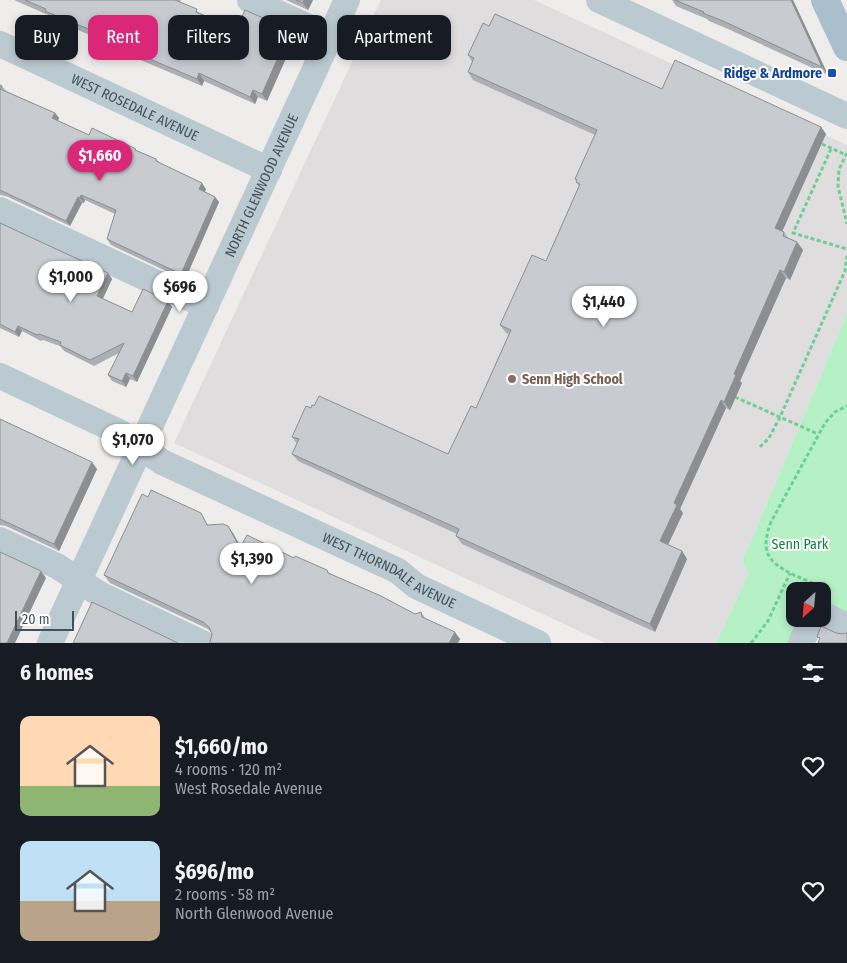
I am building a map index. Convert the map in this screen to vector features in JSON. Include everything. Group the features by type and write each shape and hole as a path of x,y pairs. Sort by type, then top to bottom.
{"main road":[{"path":"825,0 847,47"}],"street":[{"path":"250,0 330,37"},
{"name":"NORTH GLENWOOD AVENUE","path":"50,643 347,0"},
{"path":"599,0 630,7 847,116"},
{"name":"WEST ROSEDALE AVENUE","path":"0,44 268,170"},
{"path":"0,210 206,306"},
{"name":"WEST THORNDALE AVENUE","path":"0,376 119,432 162,462 398,571 416,586 538,643"},
{"path":"0,540 57,566 101,595 202,643"},
{"path":"831,605 847,626"},
{"path":"801,643 808,628"}],"path":[{"path":"822,144 846,154 839,169 838,186 847,224"},
{"path":"831,149 793,233 847,248"},
{"path":"760,447 769,438 780,417 845,271 847,256"},
{"path":"736,397 818,434"},
{"path":"802,582 772,562 765,547 766,535 771,522 818,434 835,412 847,406"},
{"path":"751,643 768,621 790,573"}],"shaded area":[{"name":"Senn High School","path":"381,0 534,0 847,145 847,314 742,562 749,573 716,643 605,643 174,443 353,60 451,60 451,15 374,15"}],"green space":[{"name":"Senn Park","path":"847,314 847,619 831,612 831,582 786,582 786,628 800,628 793,643 716,643 749,573 742,562"}],"building":[{"path":"25,0 175,0 197,9 196,12 203,15 168,15 168,60 249,60 249,15 243,15 245,10 259,16 259,60 277,60 262,94 253,90 250,97 199,73 197,79 152,60 158,60 158,15 88,15 88,29 78,25 78,15 55,15 45,11 46,9"},
{"path":"675,0 791,0 822,67 704,12"},
{"path":"495,14 662,89 675,60 821,127 775,228 784,232 783,236 797,242 784,272 780,270 734,374 736,375 724,402 721,400 674,503 677,505 660,541 682,551 650,624 456,536 459,529 292,454 299,439 292,437 306,406 311,408 312,405 314,406 319,396 448,454 471,406 476,408 511,330 500,325 532,255 546,261 580,184 575,179 597,130 468,72 474,58 468,55 483,23 489,26"},
{"path":"0,89 55,113 52,118 89,135 92,128 202,183 199,189 215,197 181,274 107,239 116,210 81,195 80,198 78,197 66,221 0,190"},
{"path":"0,223 108,273 97,296 132,312 143,289 168,301 133,376 126,373 122,381 108,375 124,343 90,360 60,345 61,342 39,334 37,335 18,326 15,332 0,324"},
{"path":"0,419 92,462 54,544 0,519"},
{"path":"151,490 201,513 207,525 223,524 228,526 240,548 247,535 294,558 295,556 327,570 328,573 381,596 415,614 421,612 422,617 455,632 449,643 209,643 212,634 209,627 203,622 104,575 142,494 148,497"},
{"path":"0,552 41,571 7,643 0,643"},
{"path":"92,602 178,643 73,643"},
{"path":"820,628 825,628 836,633 847,633 847,643 818,643 820,638 817,637"}],"place":[{"name":"Ridge & Ardmore","path":"832,73"},
{"name":"Senn High School","path":"512,379"}]}
